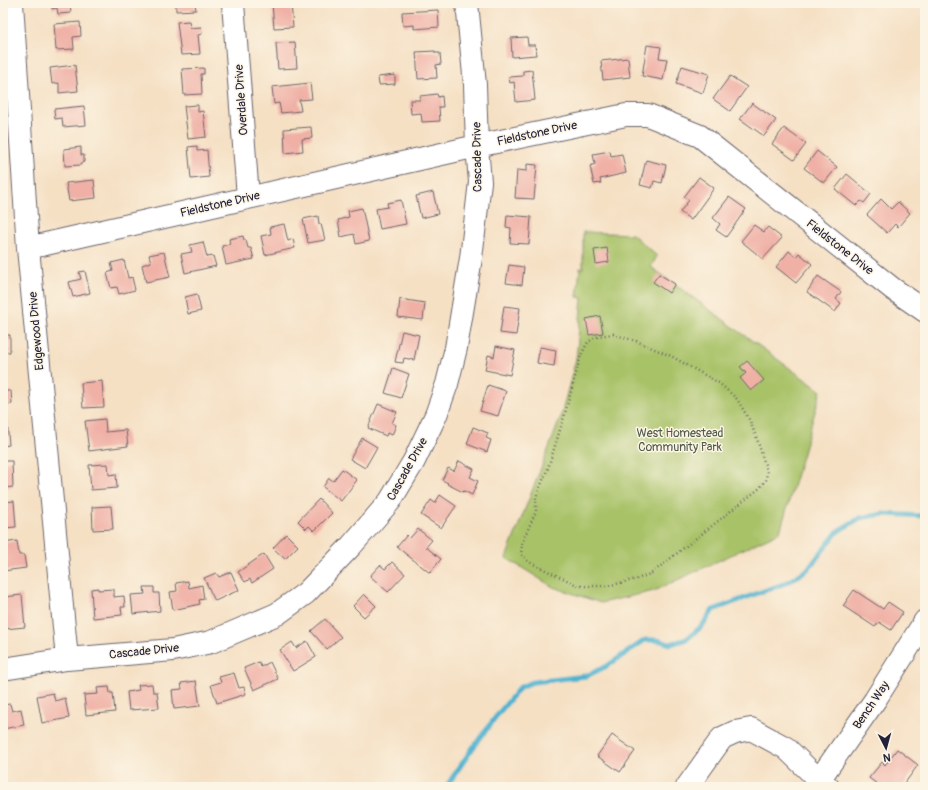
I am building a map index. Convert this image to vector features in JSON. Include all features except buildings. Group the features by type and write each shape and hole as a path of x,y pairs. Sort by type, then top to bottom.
{"street":[{"name":"Edgewood Drive","path":"12,3 28,248 66,659"},
{"name":"Overdale Drive","path":"233,3 248,197"},
{"name":"Cascade Drive","path":"3,669 66,659 173,650 211,642 277,614 306,593 351,546 390,501 414,461 436,415 447,384 456,348 471,258 480,182 475,85 467,3"},
{"name":"Fieldstone Drive","path":"28,248 248,197 626,114 648,115 700,136 887,284 925,311"},
{"name":"Bench Way","path":"820,785 925,621"},
{"path":"687,787 722,738 734,732 751,729 786,748 820,785"}],"path":[{"path":"613,334 636,341 671,356 719,384 737,399 750,421 758,442 767,471 766,480 760,488 652,573 637,579 607,586 579,586 528,562 521,554 522,543 536,511 536,497 548,468 564,417 580,355 588,342 599,336 613,334"}],"green space":[{"name":"West Homestead Community Park","path":"583,232 632,234 657,256 651,267 821,391 780,532 654,591 601,603 553,587 506,558 560,419 576,359 582,298 577,297 580,268 583,268"}],"waterway":[{"path":"446,787 472,749 520,687 533,682 586,676 607,666 645,640 658,640 670,644 687,639 702,626 713,610 786,583 808,569 838,531 860,518 884,514 925,516"}]}
